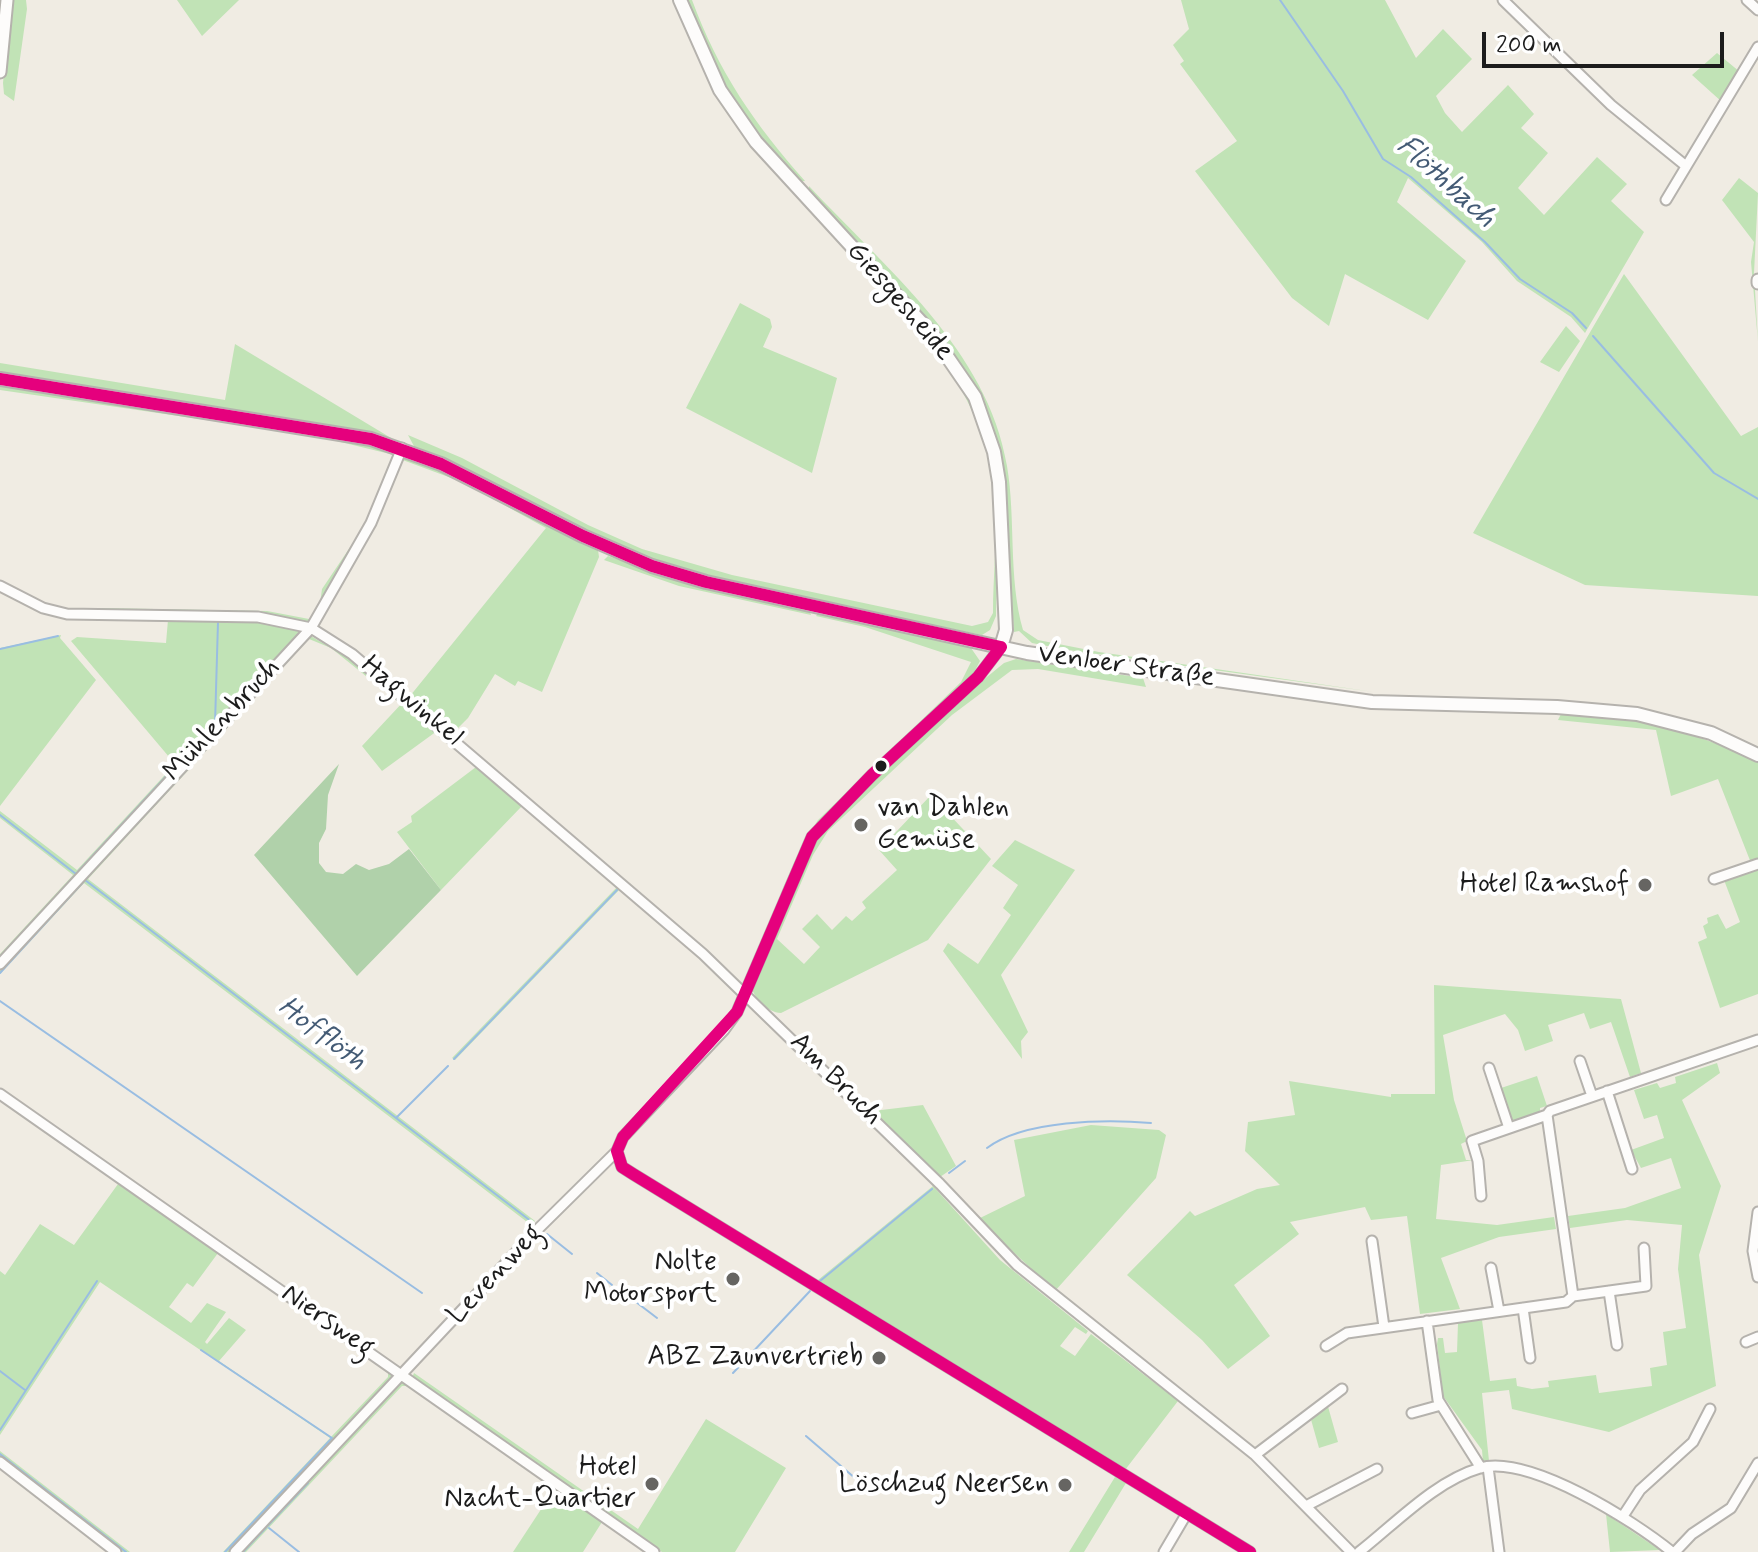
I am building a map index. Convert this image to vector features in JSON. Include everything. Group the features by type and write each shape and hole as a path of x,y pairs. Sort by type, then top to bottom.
{"main road":[{"name":"Giesgesheide","path":"680,1 701,54 740,121 797,189 931,333 975,397 994,452 999,482 1006,630 1001,647"},
{"name":"Venloer Straße","path":"0,379 309,426 402,448 466,475 583,536 652,566 706,582 1042,656 1372,702 1557,707 1637,714 1711,733 1758,755"}],"street":[{"path":"0,72 7,0"},
{"path":"1503,0 1611,105 1686,166"},
{"path":"1747,0 1758,10"},
{"path":"1666,200 1758,47"},
{"name":"Mühlenbruch","path":"0,964 311,628 371,523 402,448"},
{"name":"Hagwinkel","path":"0,586 43,608 67,614 258,617 311,628 352,654 405,696 621,880 745,992"},
{"path":"745,992 812,837 854,793 978,677 1001,647"},
{"path":"1714,879 1758,864"},
{"name":"Levenweg","path":"235,1552 536,1231 617,1151 623,1137 724,1030 737,1012 745,992"},
{"name":"Am Bruch","path":"745,992 1017,1265 1255,1455 1351,1552"},
{"path":"1481,1196 1478,1161 1472,1141 1592,1096 1758,1040"},
{"path":"1580,1061 1592,1096"},
{"path":"1489,1068 1509,1128"},
{"path":"1607,1091 1632,1169"},
{"name":"Niersweg","path":"0,1094 654,1552"},
{"path":"1547,1115 1573,1296"},
{"path":"617,1151 622,1167 633,1174 1250,1552"},
{"path":"1758,1212 1753,1251 1758,1277"},
{"path":"1372,1241 1384,1327"},
{"path":"1326,1346 1347,1333 1566,1302 1573,1296 1646,1286 1644,1248"},
{"path":"1491,1268 1499,1311"},
{"path":"1609,1291 1617,1345"},
{"path":"1523,1308 1530,1358"},
{"path":"1427,1321 1441,1405 1484,1467 1499,1552"},
{"path":"1746,1342 1758,1337"},
{"path":"1255,1455 1342,1389"},
{"path":"1412,1413 1441,1405"},
{"path":"1623,1516 1640,1490 1693,1442 1710,1409"},
{"path":"0,1462 116,1552"},
{"path":"1359,1552 1457,1477 1484,1467 1510,1467 1530,1472 1623,1516 1674,1552 1692,1534 1731,1508 1758,1463"},
{"path":"1306,1506 1377,1469"},
{"path":"1164,1552 1187,1513"}],"green space":[{"path":"11,0 26,0 27,9 14,101 4,94 3,83"},
{"path":"177,0 239,0 202,36"},
{"path":"684,0 692,0 726,74 754,118 805,181 795,182 764,146 719,82"},
{"path":"1181,0 1385,0 1416,58 1443,29 1472,59 1436,96 1445,113 1462,132 1508,85 1534,114 1521,128 1548,153 1518,188 1544,215 1597,157 1627,184 1611,201 1644,232 1585,333 1571,317 1517,281 1482,242 1408,178 1397,202 1466,261 1428,320 1345,274 1329,326 1292,298 1195,171 1237,141 1180,64 1184,61 1173,45 1189,29"},
{"path":"1717,53 1740,72 1722,102 1692,75"},
{"path":"1739,178 1758,193 1754,273 1758,342 1751,262 1754,242 1722,200"},
{"path":"809,186 929,313 979,385 996,424 1007,466 1015,589 1023,630 1038,640 1099,652 1374,692 1068,650 1032,643 1019,631 1014,632 1004,494 978,395 808,195"},
{"path":"1624,274 1741,436 1758,427 1758,596 1585,585 1473,533"},
{"path":"872,278 889,291 943,356 965,390 980,424 990,458 998,532 996,616 990,630 982,635 734,584 652,561 609,544 415,448 408,435 462,458 588,525 642,549 732,575 972,626 988,622 993,613 995,509 983,439 972,409 957,382 919,330"},
{"path":"740,303 770,319 772,327 763,347 837,378 812,473 686,408"},
{"path":"1566,326 1580,341 1559,372 1540,362"},
{"path":"235,344 396,441 323,424 0,372 0,363 225,400"},
{"path":"0,384 318,432 393,450 396,457 371,514 394,455 316,436 0,390"},
{"path":"409,456 479,487 598,550 599,557 542,692 518,681 515,686 495,674 468,718 454,732 410,696 546,528 462,482 400,459"},
{"path":"366,523 321,608 309,622 265,614 108,611 99,608 267,611 309,619 319,610 322,589"},
{"path":"608,556 649,570 809,610 811,615 679,586 604,560"},
{"path":"819,612 971,648 980,661 971,678 814,827 780,895 802,845 818,820 961,682 971,662 865,627 816,616"},
{"path":"168,620 266,622 300,631 0,961 0,954 73,875 0,818 0,811 77,870 175,764 71,641 77,637 166,643"},
{"path":"61,635 60,638 96,680 0,806 0,648"},
{"path":"309,635 364,667 400,698 397,701 331,648 309,639 88,879 535,1221 531,1225 84,883 0,974 0,968"},
{"path":"1016,659 1143,678 1146,687 1038,669 1012,670 952,715 828,831 813,855 777,939 804,964 820,947 802,929 817,914 832,930 846,916 852,921 866,908 862,902 897,870 879,850 931,795 991,859 928,940 781,1013 766,1008 751,986 815,841 852,798 954,704 1004,663"},
{"path":"404,701 437,731 382,771 362,746"},
{"path":"1561,714 1614,718 1662,727 1709,741 1758,762 1758,860 1751,863 1718,779 1671,796 1656,730 1558,720"},
{"path":"339,764 328,795 326,829 319,843 319,863 326,872 343,874 356,864 369,870 389,864 409,849 441,890 357,976 254,855"},
{"path":"476,767 522,806 441,890 397,832 412,822 411,816"},
{"path":"1015,840 1075,870 1001,975 1028,1032 1021,1041 1022,1059 943,951 948,943 978,964 1011,915 1003,908 1018,885 992,866"},
{"path":"1758,868 1758,994 1720,1008 1698,942 1707,938 1703,926 1708,923 1707,918 1718,914 1726,929 1740,922 1724,880"},
{"path":"618,886 621,888 455,1060 452,1058"},
{"path":"1434,985 1621,999 1641,1073 1630,1077 1611,1022 1590,1029 1584,1013 1548,1025 1553,1041 1525,1051 1518,1030 1505,1014 1443,1035 1454,1100 1467,1141 1461,1144 1466,1160 1474,1160 1441,1165 1436,1219 1497,1225 1554,1217 1556,1229 1499,1237 1441,1258 1460,1309 1420,1314 1407,1216 1371,1220 1365,1207 1290,1222 1299,1234 1234,1285 1270,1336 1228,1369 1202,1340 1127,1275 1190,1211 1195,1216 1257,1189 1280,1185 1245,1151 1248,1122 1295,1115 1289,1081 1391,1097 1391,1094 1435,1094"},
{"path":"1717,1063 1720,1073 1682,1100 1721,1186 1699,1255 1716,1386 1609,1432 1512,1409 1509,1390 1482,1393 1489,1461 1483,1462 1482,1450 1443,1396 1438,1338 1443,1338 1445,1353 1457,1352 1458,1323 1482,1320 1490,1381 1516,1378 1517,1386 1532,1389 1549,1387 1548,1381 1596,1375 1599,1393 1652,1386 1650,1368 1667,1365 1663,1332 1686,1328 1678,1269 1682,1225 1627,1220 1570,1228 1568,1216 1625,1208 1681,1188 1671,1158 1641,1168 1631,1150 1664,1138 1657,1115 1644,1119 1634,1090 1657,1083 1660,1088 1676,1083 1675,1077"},
{"path":"1537,1076 1547,1106 1540,1108 1540,1113 1512,1122 1501,1088"},
{"path":"923,1105 956,1166 940,1177 873,1111"},
{"path":"1091,1125 1159,1130 1166,1135 1156,1178 1055,1291 978,1219 1025,1196 1014,1140"},
{"path":"118,1184 218,1253 193,1287 187,1283 169,1307 191,1323 207,1303 226,1312 205,1342 207,1344 229,1318 246,1330 219,1361 331,1437 388,1377 388,1372 396,1378 232,1552 223,1552 330,1438 100,1282 0,1435 0,1271 5,1275 40,1224 74,1245"},
{"path":"933,1186 1000,1260 1088,1331 1086,1334 1075,1327 1060,1346 1075,1356 1091,1334 1178,1401 1125,1470 818,1280"},
{"path":"414,1373 638,1529 706,1419 786,1468 735,1552 662,1552 412,1378"},
{"path":"400,1380 408,1386 402,1386 246,1552 238,1552"},
{"path":"1327,1403 1338,1442 1319,1448 1310,1416"},
{"path":"0,1451 130,1552 123,1552 0,1457"},
{"path":"1115,1477 1126,1483 1084,1552 1069,1552"},
{"path":"555,1488 602,1522 583,1552 513,1552"},
{"path":"1606,1514 1660,1550 1610,1552"}],"waterway":[{"name":"Flöthbach","path":"1280,0 1343,91 1383,159 1411,177 1485,242 1520,279 1572,313 1586,328"},
{"name":"Flöthbach","path":"1593,336 1714,473 1758,499"},
{"path":"178,764 215,724 218,622"},
{"path":"0,649 58,636"},
{"path":"0,815 76,874 171,771"},
{"name":"Hofflöth","path":"0,973 85,880 532,1222"},
{"path":"454,1059 617,890"},
{"path":"0,1001 422,1293"},
{"path":"396,1118 448,1066"},
{"path":"987,1148 1003,1139 1043,1127 1112,1121 1151,1123"},
{"path":"949,1173 965,1161"},
{"path":"820,1281 932,1189"},
{"name":"Hofflöth","path":"547,1234 572,1254"},
{"name":"Hofflöth","path":"597,1273 612,1285"},
{"path":"0,1430 97,1281"},
{"name":"Hofflöth","path":"619,1289 657,1318"},
{"path":"733,1373 810,1291"},
{"path":"201,1350 332,1438 225,1552"},
{"path":"0,1371 25,1390"},
{"name":"Hofflöth","path":"806,1436 870,1491"},
{"path":"0,1454 126,1552"},
{"path":"243,1552 308,1483"},
{"path":"269,1528 299,1552"}],"transit line":[{"path":"0,379 371,439 441,464 583,536 652,566 706,582 1001,647"},
{"path":"617,1151 623,1137 737,1012 812,837 872,775 978,677 1001,647"},
{"path":"617,1151 622,1167 633,1174 1250,1552"}],"place":[{"name":"van Dahlen Gemüse","path":"861,825"},
{"name":"Hotel Ramshof","path":"1645,885"},
{"name":"Nolte Motorsport","path":"733,1279"},
{"name":"ABZ Zaunvertrieb","path":"879,1358"},
{"name":"Hotel Nacht-Quartier","path":"652,1484"},
{"name":"Löschzug Neersen","path":"1065,1485"}]}
